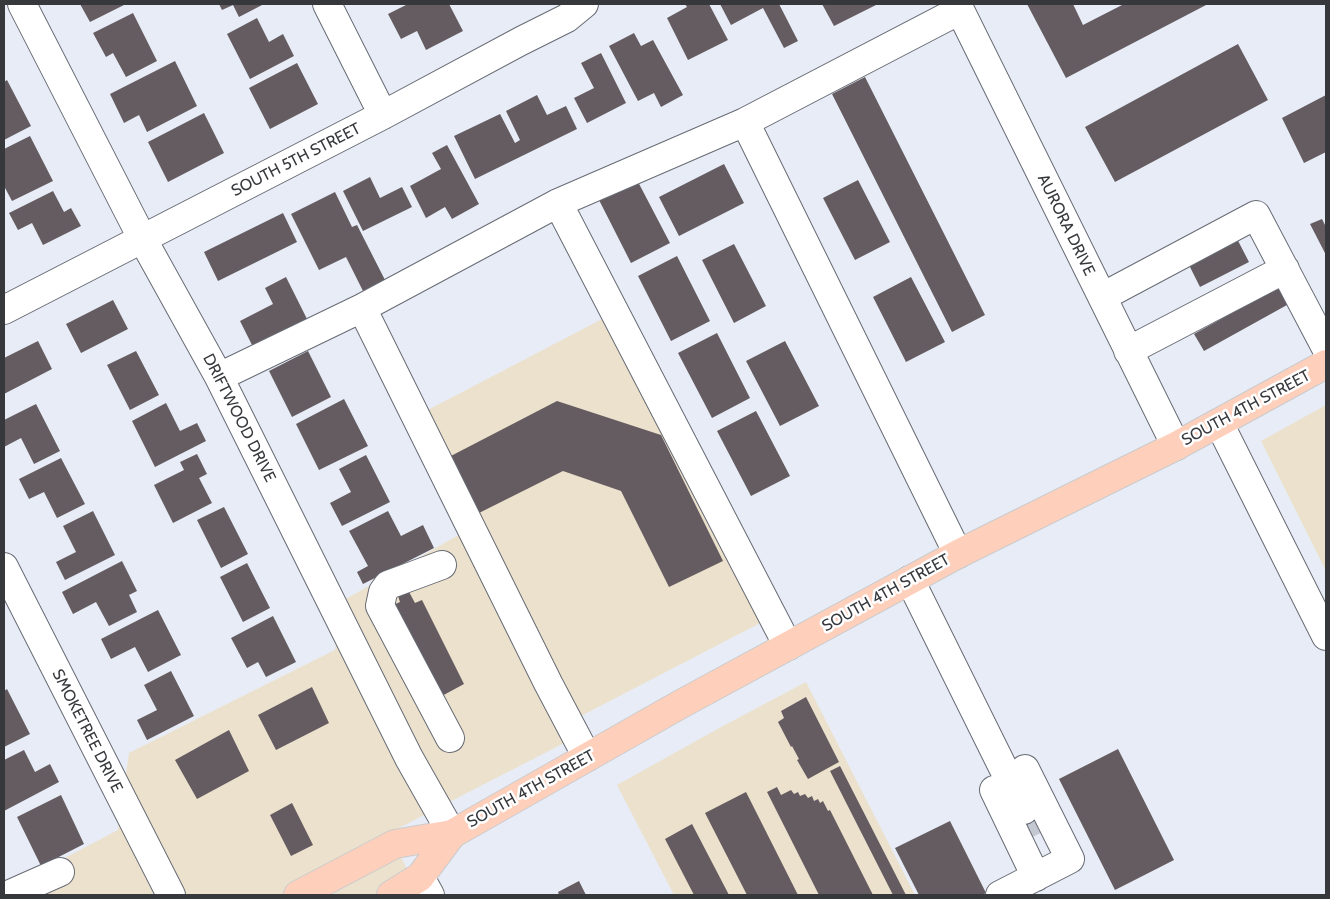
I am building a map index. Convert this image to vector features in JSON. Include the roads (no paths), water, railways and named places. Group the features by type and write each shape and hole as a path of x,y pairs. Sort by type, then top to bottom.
{"main road":[{"name":"SOUTH 4TH STREET","path":"298,895 396,844 452,834 587,757 958,554 1176,446 1326,364"},
{"name":"SOUTH 4TH STREET","path":"391,895 425,886 452,834"}],"street":[{"name":"DRIFTWOOD DRIVE","path":"22,4 142,238 219,377 409,758 452,834"},
{"path":"327,4 383,115"},
{"name":"SOUTH 5TH STREET","path":"4,310 567,18 584,4"},
{"path":"219,377 362,308 558,203 745,122 958,7"},
{"name":"AURORA DRIVE","path":"958,7 1176,446"},
{"path":"745,122 958,554"},
{"path":"558,203 788,646"},
{"path":"1102,297 1256,214 1326,348"},
{"path":"1128,351 1285,269"},
{"path":"362,308 548,684 587,757"},
{"path":"1218,423 1319,605 1326,636"},
{"path":"442,565 388,585 383,592 380,606 450,738"},
{"name":"SMOKETREE DRIVE","path":"4,567 171,895"},
{"path":"910,580 1024,810"},
{"path":"978,716 1006,731 1070,859 1000,895"},
{"path":"978,716 973,747 1044,872"},
{"path":"1040,843 1044,872"},
{"path":"8,895 60,872"}],"tunnel":[{"path":"1024,810 1040,843"}]}
